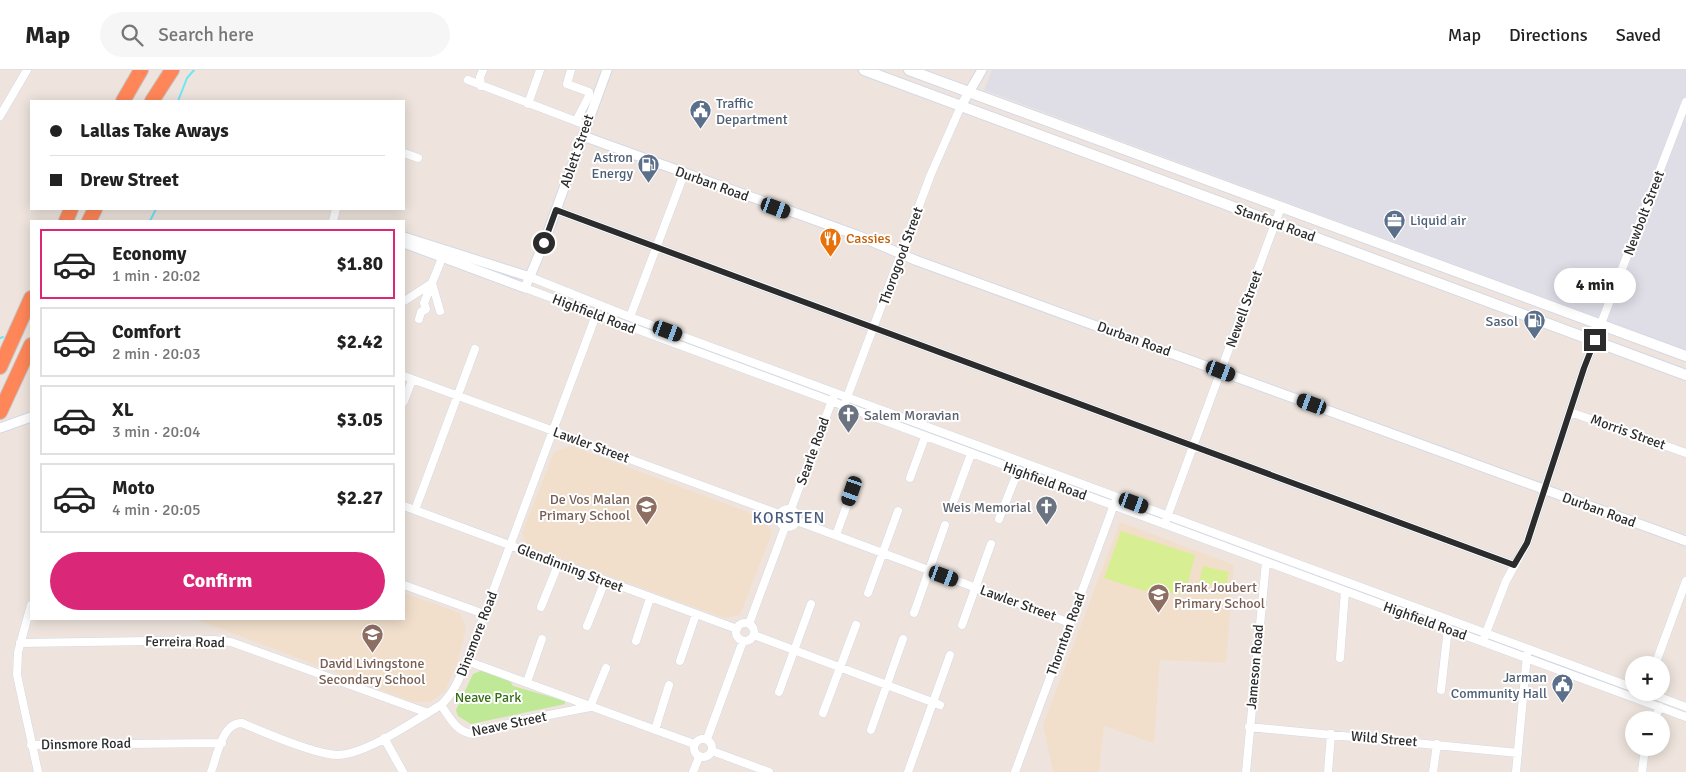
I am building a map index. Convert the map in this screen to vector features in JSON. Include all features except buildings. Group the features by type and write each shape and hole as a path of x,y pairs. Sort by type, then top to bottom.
{"highway":[{"path":"122,100 137,70"},
{"path":"123,100 142,70"},
{"path":"147,100 163,70"},
{"path":"153,100 172,70"},
{"path":"0,367 30,300"},
{"path":"0,411 30,347"}],"main road":[{"name":"Stanford Road","path":"864,70 1686,375"},
{"name":"Stanford Road","path":"909,70 1686,356"}],"street":[{"path":"0,116 26,70"},
{"path":"481,86 480,77 483,70"},
{"path":"528,104 540,70"},
{"path":"571,70 567,84 588,92 589,96 576,121"},
{"name":"Ablett Street","path":"525,288 556,210 607,70"},
{"path":"961,106 982,70"},
{"path":"468,80 586,125"},
{"name":"Newbolt Street","path":"1482,642 1514,565 1527,543 1595,340 1686,102"},
{"name":"Thorogood Street","path":"843,407 931,174 961,106"},
{"name":"Durban Road","path":"583,136 1686,542"},
{"path":"405,153 418,158"},
{"path":"630,317 684,174"},
{"name":"Newell Street","path":"1164,524 1281,207"},
{"path":"556,210 1514,565"},
{"name":"Highfield Road","path":"405,237 530,278 847,398 1625,685"},
{"name":"Highfield Road","path":"405,244 1686,717"},
{"path":"420,316 419,307 424,303 442,258"},
{"path":"406,300 432,283"},
{"path":"432,283 440,311"},
{"name":"Dinsmore Road","path":"31,745 222,743 228,727 239,723 335,755 359,751 441,705 456,686 467,661 596,315"},
{"path":"415,510 475,349"},
{"name":"Lawler Street","path":"405,376 779,514"},
{"path":"795,389 798,379"},
{"path":"405,399 412,380"},
{"name":"Searle Road","path":"791,509 830,402 836,393"},
{"name":"Morris Street","path":"1570,412 1686,453"},
{"path":"0,428 30,417"},
{"path":"910,478 925,437"},
{"path":"954,500 971,454"},
{"path":"999,519 1018,471"},
{"path":"836,536 852,491"},
{"name":"Thornton Road","path":"1015,772 1117,497"},
{"name":"Glendinning Street","path":"405,506 737,630"},
{"path":"784,509 791,509 796,514 797,521 794,525 785,527 779,522 779,514 784,509"},
{"path":"868,592 898,511"},
{"name":"Lawler Street","path":"797,521 1070,623"},
{"path":"914,613 945,525"},
{"path":"749,624 785,527"},
{"path":"962,625 991,544"},
{"name":"Jameson Road","path":"1246,772 1266,562"},
{"path":"541,607 558,564"},
{"path":"1657,656 1686,581"},
{"path":"587,626 605,582"},
{"path":"405,585 484,614"},
{"path":"1340,658 1345,591"},
{"path":"636,640 650,598"},
{"path":"779,692 811,604"},
{"path":"30,608 17,658 17,680 38,772"},
{"path":"680,661 696,614"},
{"path":"742,624 749,624 754,629 754,635 749,640 743,641 737,636 737,630 742,624"},
{"path":"823,713 856,625"},
{"path":"1441,690 1448,628"},
{"path":"754,635 937,703"},
{"path":"527,682 542,639"},
{"name":"Ferreira Road","path":"20,643 214,640 231,642 428,713"},
{"path":"871,730 903,640"},
{"path":"707,739 743,641"},
{"path":"1516,772 1528,649"},
{"path":"908,772 937,703 950,655"},
{"name":"Neave Street","path":"467,661 694,744"},
{"path":"590,706 606,668"},
{"path":"654,730 669,685"},
{"path":"1670,701 1686,707"},
{"name":"Neave Street","path":"441,705 458,728 467,733 474,734 518,721 590,706"},
{"path":"1658,711 1660,707"},
{"name":"Wild Street","path":"1249,727 1518,752"},
{"path":"1328,772 1331,734"},
{"path":"384,738 403,772"},
{"path":"707,739 712,744 712,751 708,756 699,757 694,753 694,744 698,740 707,739"},
{"path":"211,772 222,743"},
{"path":"1433,772 1437,744"},
{"path":"712,751 769,772"},
{"path":"1642,772 1644,756"},
{"path":"693,772 699,757"}],"shaded area":[{"path":"992,70 1686,70 1686,350 984,90"},
{"name":"De Vos Malan Primary School","path":"571,446 764,518 772,533 740,615 724,618 527,546 522,533 554,452"},
{"name":"Frank Joubert Primary School","path":"1120,522 1234,565 1226,663 1160,660 1154,743 1104,726 1099,772 1053,772 1043,725"},
{"name":"David Livingstone Secondary School","path":"405,593 460,613 466,627 458,661 445,691 430,702 413,702 198,620 405,620"}],"green space":[{"path":"1121,531 1195,555 1185,594 1141,590 1104,578"},
{"path":"1203,566 1229,572 1226,587 1199,582"},
{"name":"Neave Park","path":"483,670 510,681 513,686 565,701 565,704 471,724 458,716 456,710 473,674"}],"waterway":[{"path":"178,100 187,78 194,70"},
{"path":"150,220 156,210"}],"place":[{"name":"Traffic Department","path":"700,130"},
{"name":"Astron Energy","path":"649,184"},
{"name":"Liquid air","path":"1394,239"},
{"name":"Cassies","path":"830,257"},
{"name":"Sasol","path":"1534,340"},
{"name":"Salem Moravian","path":"848,434"},
{"name":"De Vos Malan Primary School","path":"646,526"},
{"name":"Weis Memorial","path":"1047,526"},
{"name":"Frank Joubert Primary School","path":"1158,614"},
{"name":"David Livingstone Secondary School","path":"372,654"},
{"name":"Jarman Community Hall","path":"1563,704"}],"district":[{"name":"KORSTEN","path":"789,518"}],"route":[{"path":"544,243 556,210 1514,565 1527,543 1584,368 1595,340"}]}
